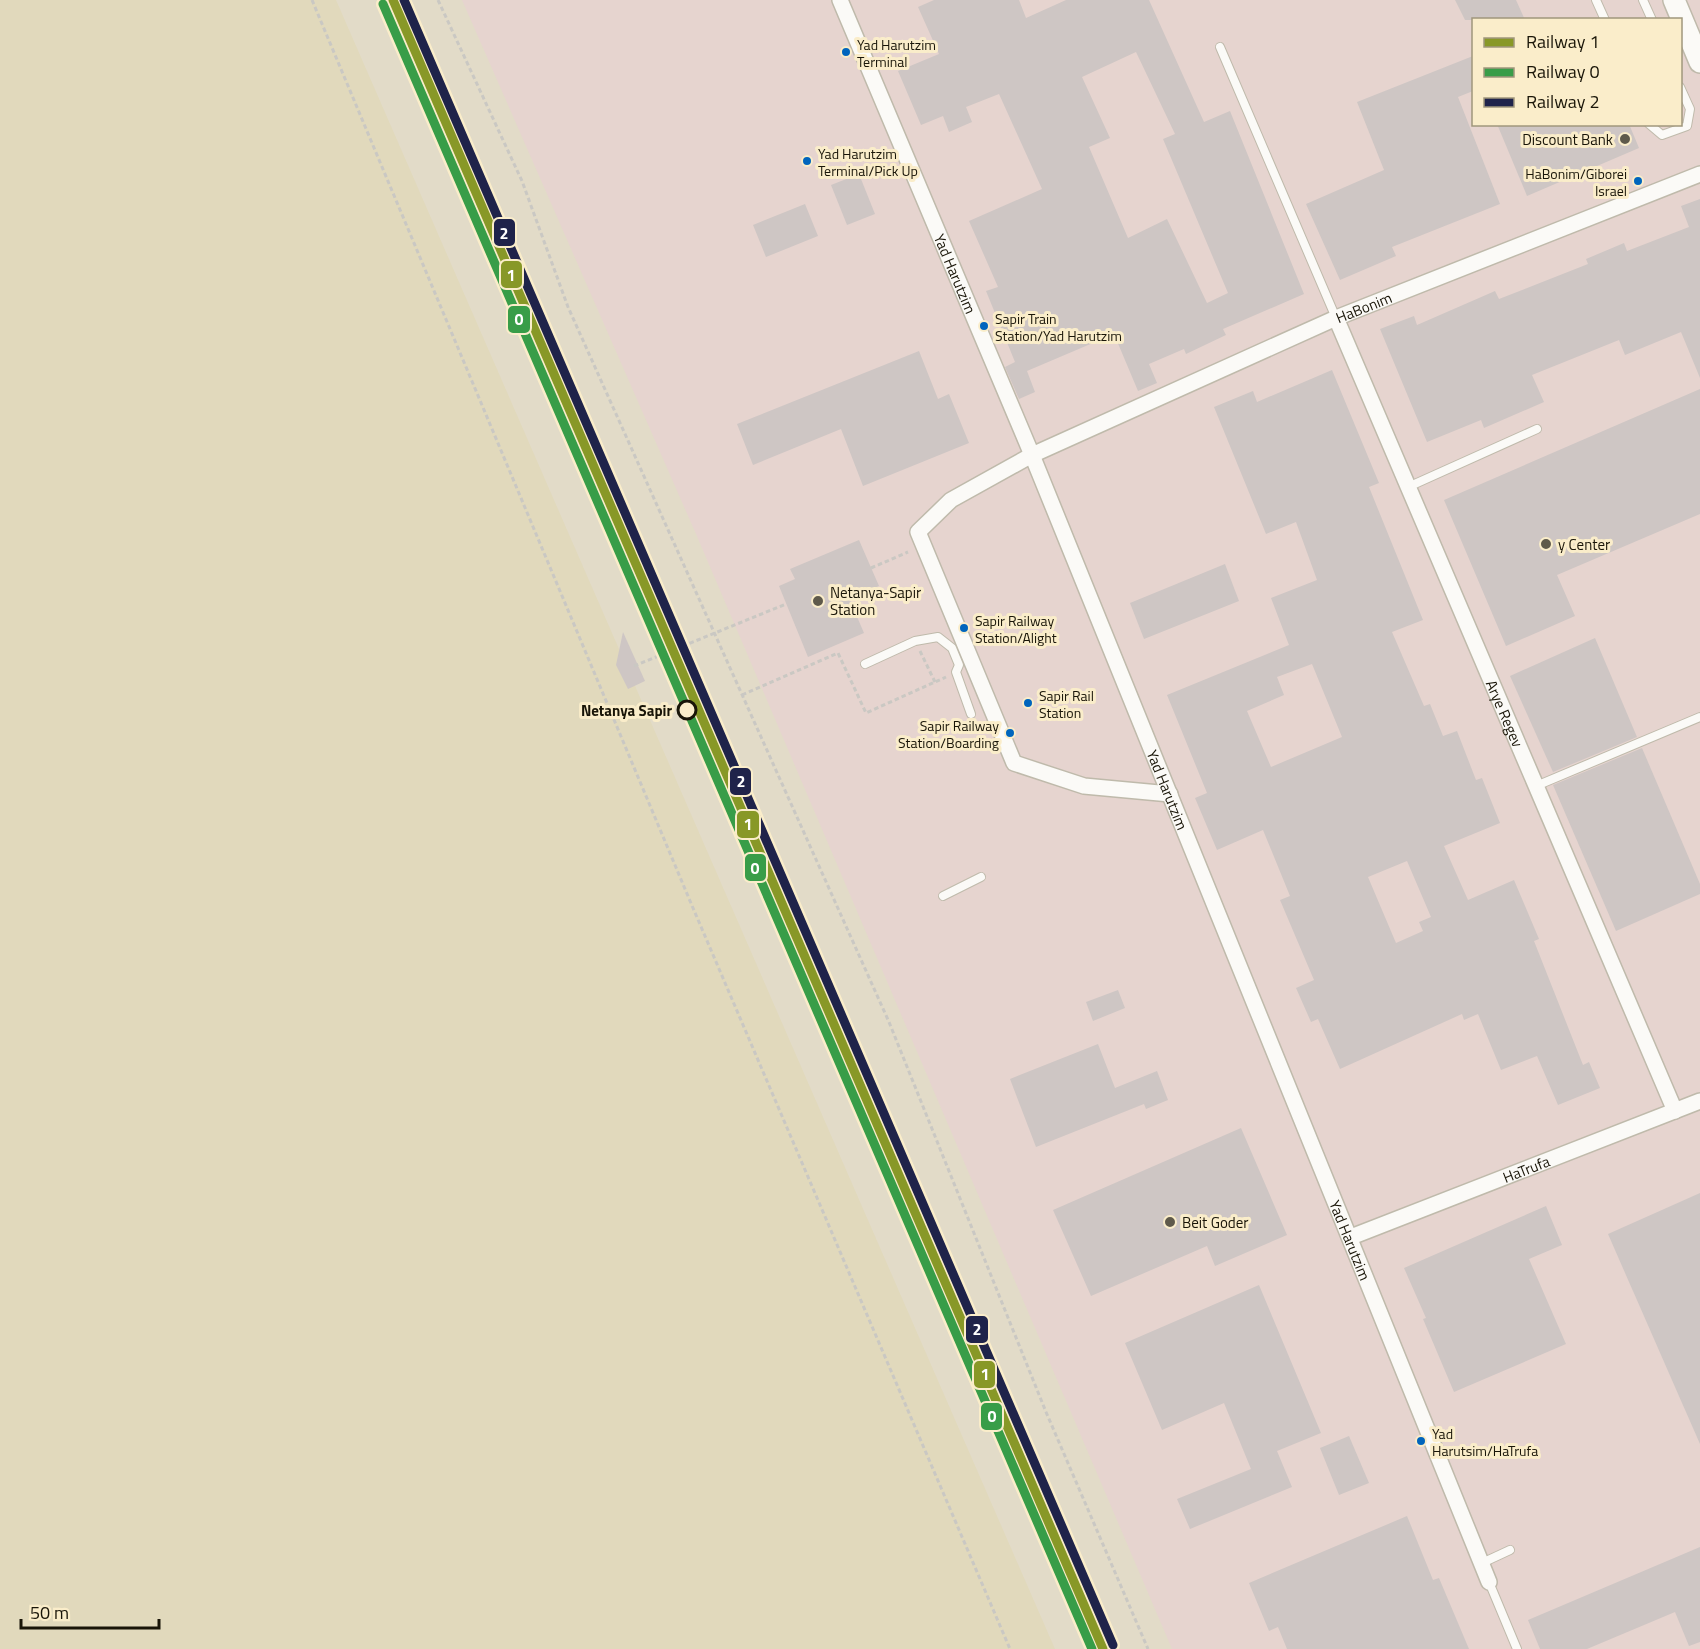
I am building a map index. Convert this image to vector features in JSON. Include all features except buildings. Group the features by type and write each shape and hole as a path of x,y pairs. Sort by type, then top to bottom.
{"street":[{"name":"Yad Harutzim","path":"840,0 1032,455 1489,1582"},
{"path":"1674,0 1682,18"},
{"path":"1682,19 1700,62"},
{"name":"HaBonim","path":"923,546 918,532 951,500 1032,455 1336,318 1700,174"},
{"name":"Arye Regev","path":"1336,318 1676,1111"},
{"path":"923,546 1014,764 1084,786 1170,794"},
{"name":"HaTrufa","path":"1351,1237 1700,1101"}],"lane":[{"path":"1596,0 1604,18"},
{"path":"1643,0 1651,18"},
{"path":"1220,47 1336,318"},
{"path":"1651,126 1662,135 1687,126 1690,110 1682,92"},
{"path":"1408,487 1537,429"},
{"path":"865,664 915,641 938,637 952,648 959,665 956,672 971,714"},
{"path":"1536,786 1700,717"},
{"path":"943,896 981,877"},
{"path":"1482,1563 1510,1550"},
{"path":"1489,1582 1517,1649"}],"path":[{"path":"312,0 689,897 1010,1649"},
{"path":"438,0 522,181 568,307 889,1022 1046,1412 1148,1649"},
{"path":"871,568 923,546"},
{"path":"634,666 786,604"},
{"path":"915,641 934,682"},
{"path":"742,695 838,653 866,713 956,672"}],"shaded area":[{"path":"462,0 1700,0 1700,1649 1172,1649 696,534"}],"sand":[{"path":"0,0 336,0 1055,1649 0,1649"}],"rail line":[{"name":"1","path":"393,0 1103,1649"},
{"name":"2","path":"404,0 1113,1645"},
{"name":"0","path":"383,4 1092,1649"}],"place":[{"name":"Yad Harutzim Terminal","path":"846,52"},
{"name":"Discount Bank","path":"1625,139"},
{"name":"Yad Harutzim Terminal/Pick Up","path":"807,161"},
{"name":"HaBonim/Giborei Israel","path":"1638,181"},
{"name":"Sapir Train Station/Yad Harutzim","path":"984,326"},
{"name":"y Center","path":"1546,544"},
{"name":"Netanya-Sapir Station","path":"818,601"},
{"name":"Sapir Railway Station/Alight","path":"964,628"},
{"name":"Sapir Rail Station","path":"1028,703"},
{"name":"Netanya Sapir","path":"687,710"},
{"name":"Sapir Railway Station/Boarding","path":"1010,733"},
{"name":"Beit Goder","path":"1170,1222"},
{"name":"Yad Harutsim/HaTrufa","path":"1421,1441"}]}
